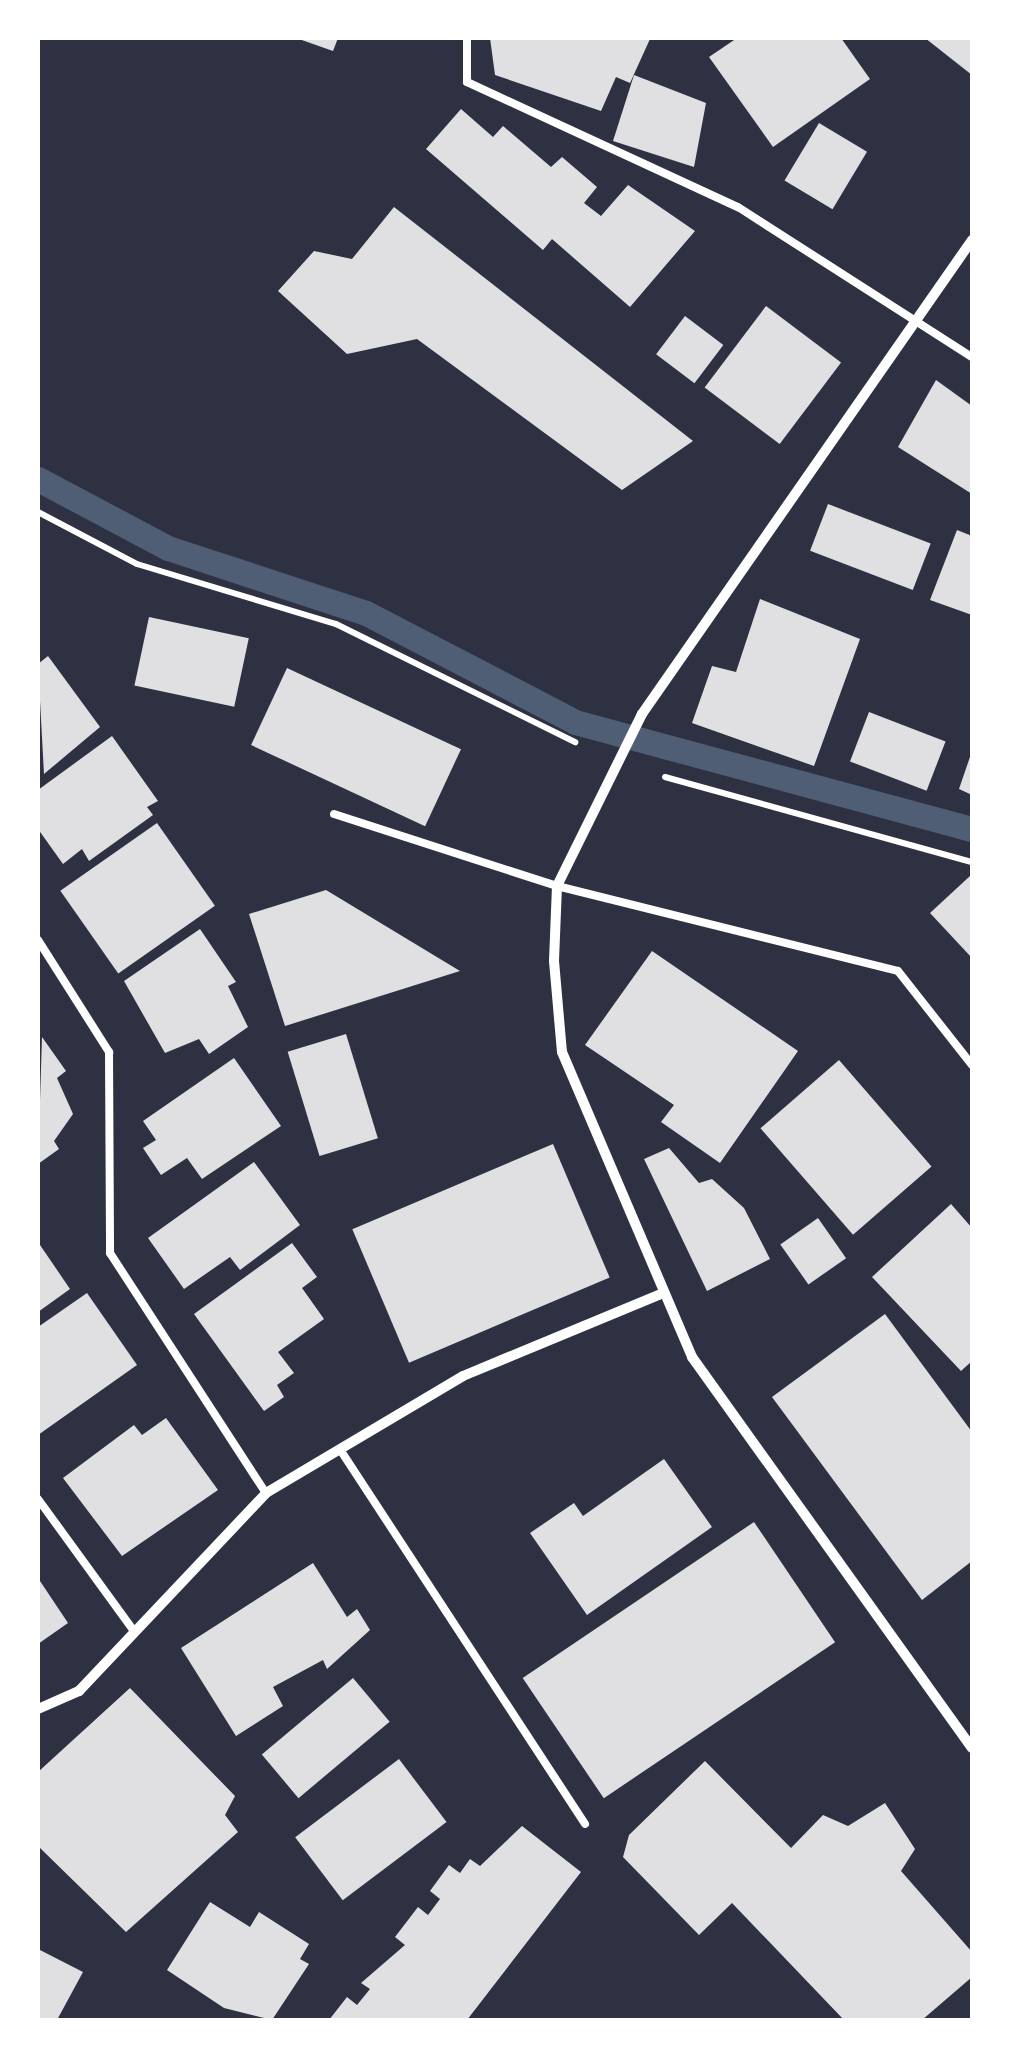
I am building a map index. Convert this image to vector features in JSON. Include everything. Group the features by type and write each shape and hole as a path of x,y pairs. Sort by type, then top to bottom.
{"street":[{"path":"972,240 642,714 557,886 562,1052 659,1294 692,1356 972,1748"},
{"path":"38,1709 79,1691 266,1493 343,1454 464,1376 659,1294"}],"lane":[{"path":"467,38 467,82 738,207 912,324 972,357"},
{"path":"334,814 557,886 898,971 972,1065"},
{"path":"38,940 109,1052 110,1252 266,1493"},
{"path":"343,1454 586,1824"},
{"path":"38,1499 134,1631"}],"path":[{"path":"38,512 137,564 336,624 617,763 972,862"}],"building":[{"path":"296,38 338,38 333,51"},
{"path":"490,38 650,39 630,83 616,77 601,111 495,75"},
{"path":"737,38 841,38 870,79 773,147 709,57"},
{"path":"925,38 972,38 972,75"},
{"path":"634,75 706,103 694,167 613,141"},
{"path":"461,109 493,137 503,126 551,167 562,157 597,187 584,203 601,216 628,185 695,231 630,307 552,239 543,250 426,149"},
{"path":"819,123 867,152 832,209 784,180"},
{"path":"394,207 693,441 622,490 417,339 347,354 278,291 314,251 352,259"},
{"path":"766,306 841,363 780,444 705,387"},
{"path":"685,316 723,345 694,383 656,354"},
{"path":"936,380 972,406 972,494 898,447"},
{"path":"828,504 931,543 913,590 810,551"},
{"path":"957,530 972,536 972,615 930,600"},
{"path":"760,599 860,639 814,766 692,723 712,666 736,672"},
{"path":"149,617 249,638 234,707 134,685"},
{"path":"48,656 100,727 44,774 38,664"},
{"path":"287,668 461,749 425,826 251,745"},
{"path":"869,712 946,741 927,791 850,761"},
{"path":"112,736 158,801 147,807 153,815 89,861 82,849 63,864 38,829 38,790"},
{"path":"972,751 972,795 959,789"},
{"path":"157,823 215,906 118,973 60,891"},
{"path":"970,876 972,879 972,958 930,913"},
{"path":"326,890 460,971 285,1026 249,914"},
{"path":"200,929 236,982 228,986 248,1027 209,1054 199,1039 165,1053 124,981"},
{"path":"652,951 798,1051 720,1163 661,1122 674,1105 585,1045"},
{"path":"346,1034 378,1138 320,1156 288,1052"},
{"path":"42,1037 66,1071 57,1078 73,1114 54,1141 59,1149 38,1164"},
{"path":"234,1058 281,1126 202,1179 187,1158 161,1175 143,1148 156,1140 143,1121"},
{"path":"839,1060 932,1166 853,1235 761,1128"},
{"path":"553,1144 610,1277 409,1363 352,1229"},
{"path":"669,1148 699,1183 712,1179 744,1208 770,1259 707,1291 644,1159"},
{"path":"254,1162 300,1225 240,1270 230,1257 184,1289 148,1238"},
{"path":"951,1204 972,1228 972,1361 961,1371 872,1277"},
{"path":"818,1218 846,1258 808,1285 780,1244"},
{"path":"38,1242 70,1289 38,1312"},
{"path":"292,1243 317,1277 302,1288 324,1319 278,1352 294,1373 277,1385 284,1397 264,1411 194,1314"},
{"path":"87,1293 137,1365 38,1435 38,1327"},
{"path":"885,1314 972,1432 972,1561 922,1600 772,1397"},
{"path":"166,1418 218,1490 122,1556 63,1478 134,1425 142,1435"},
{"path":"664,1459 712,1527 587,1615 530,1533 574,1503 583,1516"},
{"path":"754,1522 835,1642 604,1798 523,1678"},
{"path":"313,1563 347,1617 357,1609 370,1630 327,1669 323,1660 273,1687 283,1706 236,1736 181,1648"},
{"path":"38,1578 68,1623 38,1644"},
{"path":"353,1678 390,1722 298,1798 262,1754"},
{"path":"130,1688 235,1796 225,1815 238,1832 126,1932 38,1846 38,1772"},
{"path":"399,1759 447,1822 343,1900 295,1837"},
{"path":"705,1761 791,1848 823,1815 848,1826 885,1803 915,1849 901,1871 972,1952 972,1977 922,2020 844,2020 732,1903 699,1935 623,1857 629,1835"},
{"path":"522,1826 581,1872 467,2020 329,2020 347,1997 357,2005 370,1989 361,1983 405,1945 395,1937 418,1907 428,1915 440,1899 430,1891 449,1865 460,1873 470,1859 480,1866"},
{"path":"210,1902 250,1927 259,1912 309,1944 300,1959 309,1964 272,2020 224,2008 167,1970"},
{"path":"38,1949 83,1972 57,2020 38,2020"}],"waterway":[{"path":"38,479 168,548 366,613 575,722 972,829"}]}
